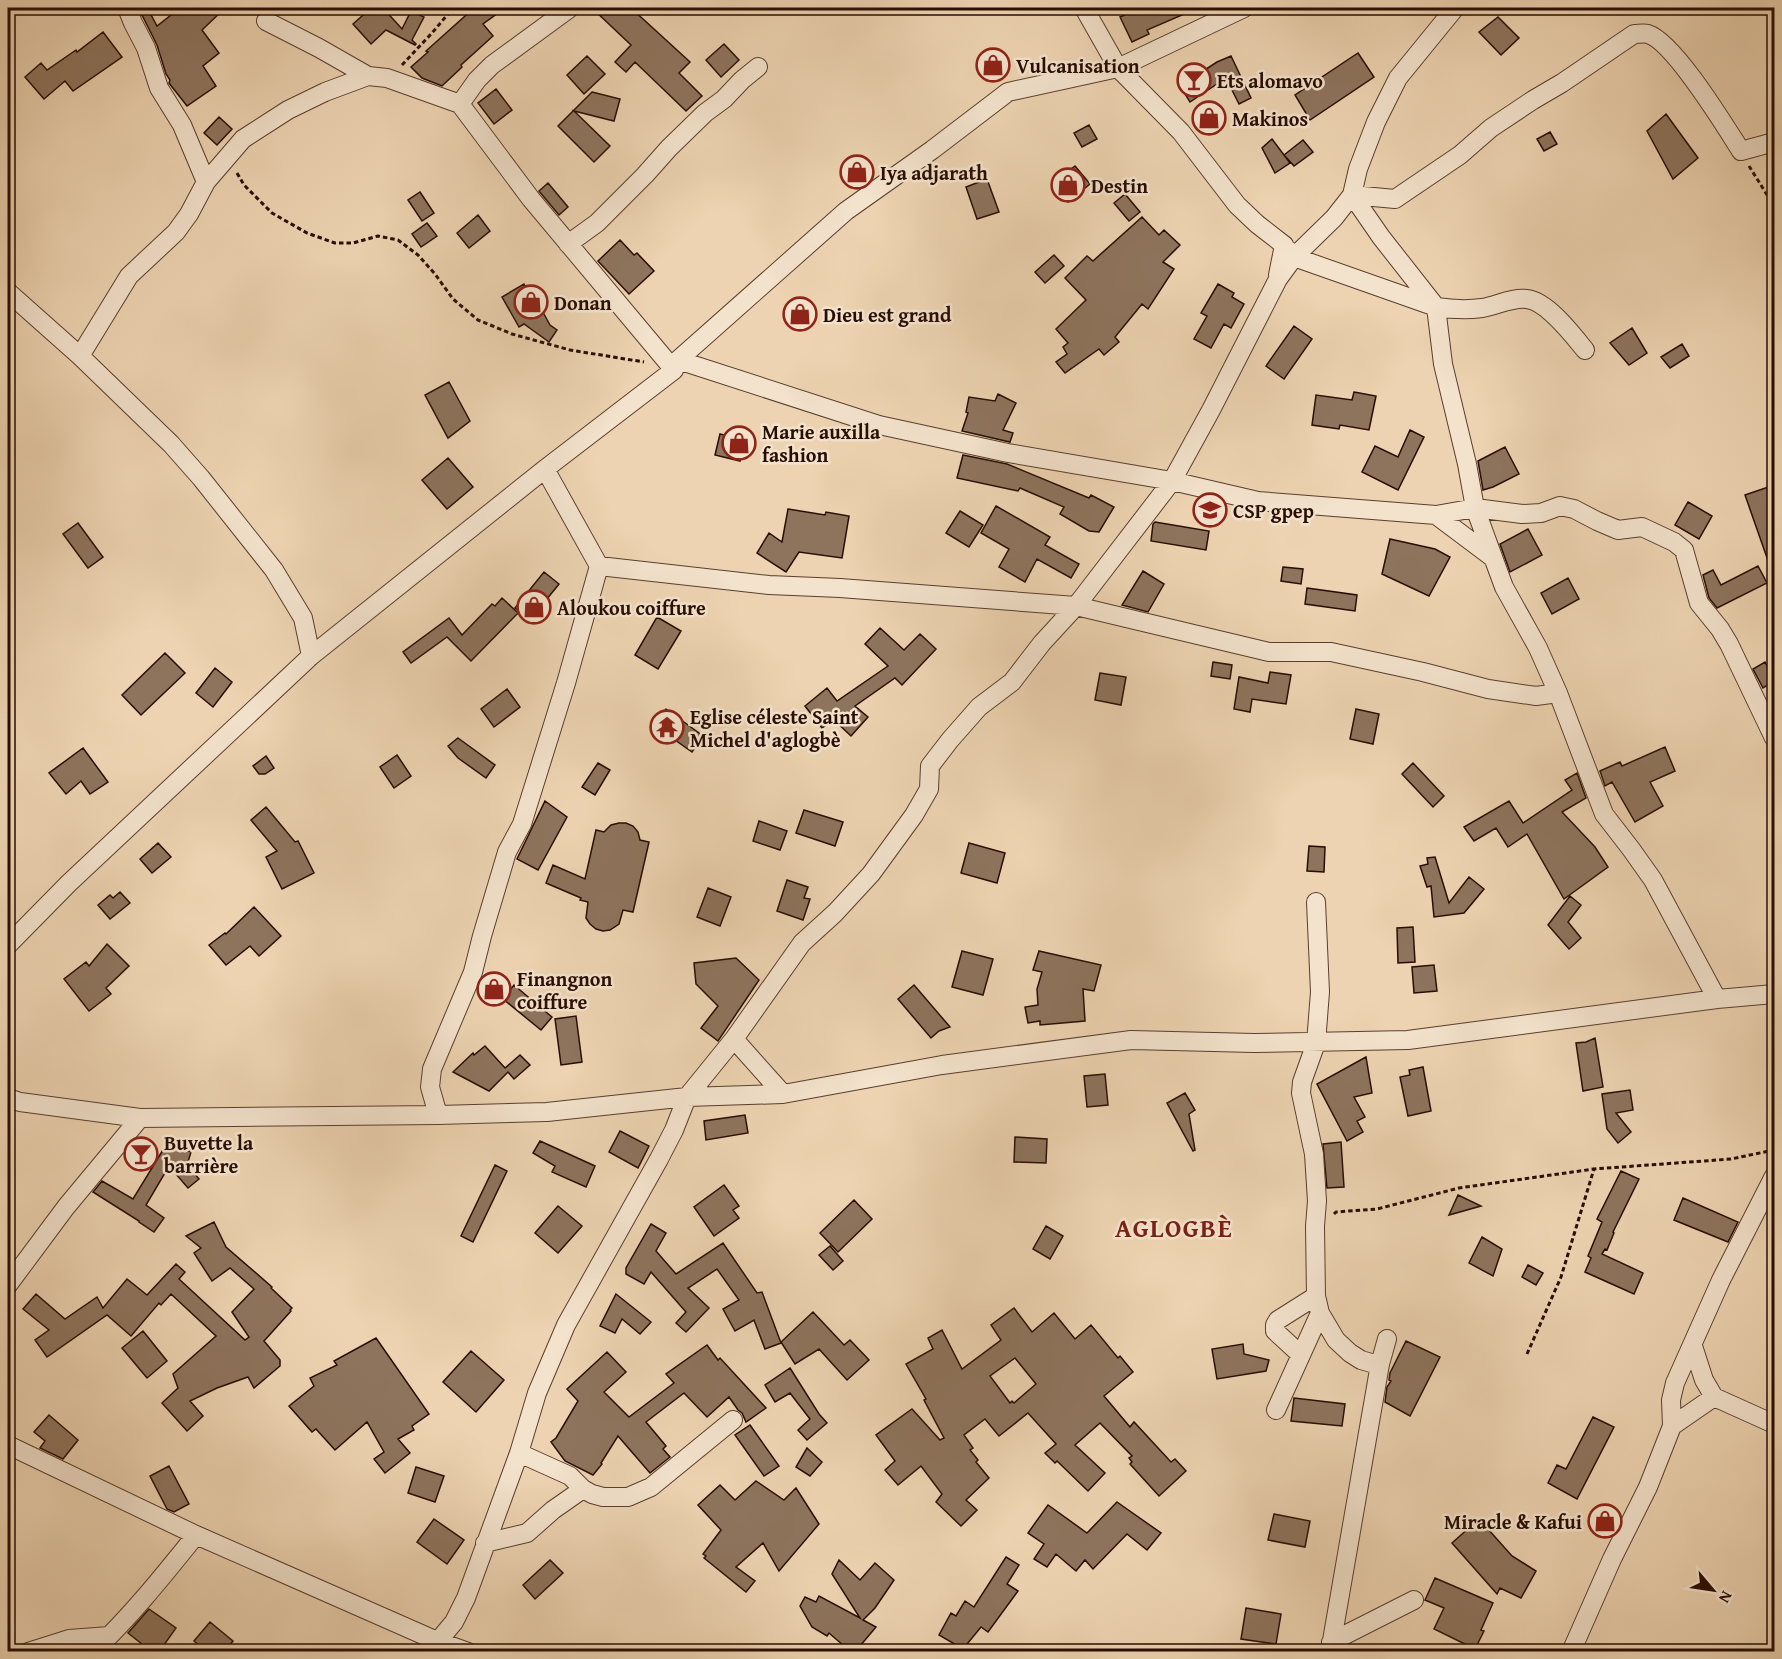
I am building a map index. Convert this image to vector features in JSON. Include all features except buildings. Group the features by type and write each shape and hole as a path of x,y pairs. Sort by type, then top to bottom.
{"street":[{"path":"127,8 146,48 159,88 182,125 206,182"},
{"path":"460,104 477,80 492,65 570,8"},
{"path":"1084,8 1118,68 1181,132 1237,205 1289,251 1436,307 1482,308 1509,300 1528,298 1545,308 1566,327 1585,350"},
{"path":"8,945 69,883 311,656 674,366 846,211 1008,92 1118,68 1244,8"},
{"path":"433,1646 454,1622 466,1598 519,1453 537,1393 566,1324 659,1159 687,1097 734,1039 802,943 856,892 914,815 929,789 930,766 950,740 979,707 1012,682 1042,643 1076,606 1172,481 1278,279 1289,251 1334,218 1352,195 1358,169 1376,122 1398,78 1455,8"},
{"path":"266,21 368,76 387,78 460,104 531,199 674,366 879,424 1008,453 1172,481 1258,501 1436,515 1475,508 1522,514 1541,513 1560,506 1574,509 1618,530 1642,527 1674,542 1684,550 1700,603 1729,644 1774,738"},
{"path":"1352,195 1395,199 1460,155 1491,128 1562,84 1634,34 1647,33 1658,39 1678,59 1741,151 1774,142"},
{"path":"568,244 597,223 705,113 724,99 758,67"},
{"path":"80,356 129,276 176,232 189,214 206,182 243,139 288,110 325,92 368,76"},
{"path":"1352,195 1436,307 1443,364 1475,508 1504,587 1538,648 1558,693 1604,814 1653,880 1717,999"},
{"path":"8,292 80,356 171,444 201,478 274,570 303,618 311,656"},
{"path":"438,1116 430,1087 432,1069 473,972 507,852 522,824 566,683 598,566 545,469"},
{"path":"1436,515 1493,557"},
{"path":"598,566 769,585 840,588 1076,606 1269,652 1331,652 1488,689 1536,696 1558,693"},
{"path":"1276,1410 1301,1355 1318,1305 1314,1154 1301,1093 1302,1082 1316,1043 1320,993 1316,902"},
{"path":"8,1098 20,1102 140,1118 438,1116 547,1112 687,1097 783,1094 942,1065 1131,1040 1316,1043 1408,1040 1717,999 1774,994"},
{"path":"734,1039 783,1094"},
{"path":"8,1285 66,1207 140,1118"},
{"path":"1571,1652 1612,1559 1648,1487 1671,1426 1671,1400 1675,1383 1721,1280 1774,1176"},
{"path":"1301,1355 1275,1331 1275,1325 1278,1320 1318,1305"},
{"path":"1318,1305 1336,1340 1361,1360 1380,1364"},
{"path":"1330,1647 1380,1364 1387,1340"},
{"path":"1693,1347 1704,1380 1714,1398 1774,1424"},
{"path":"1671,1426 1714,1398"},
{"path":"519,1453 570,1476 583,1489 603,1497 628,1497 651,1487 733,1420"},
{"path":"8,1445 433,1646 468,1652"},
{"path":"485,1543 526,1533 583,1489"},
{"path":"93,1652 151,1591 196,1535"},
{"path":"1330,1647 1414,1600"},
{"path":"28,1652 69,1639 109,1636"}],"path":[{"path":"387,78 432,33 453,8"},
{"path":"1741,151 1774,206"},
{"path":"227,156 244,185 272,213 308,233 334,243 353,243 378,236 398,240 418,255 453,299 478,320 512,334 570,350 674,366"},
{"path":"1315,1226 1336,1212 1377,1209 1459,1188 1594,1169 1731,1159 1774,1150"},
{"path":"1527,1353 1560,1277 1594,1169"}],"place":[{"name":"Vulcanisation","path":"993,65"},
{"name":"Ets alomavo","path":"1194,80"},
{"name":"Makinos","path":"1209,118"},
{"name":"Iya adjarath","path":"857,172"},
{"name":"Destin","path":"1068,185"},
{"name":"Donan","path":"531,302"},
{"name":"Dieu est grand","path":"800,314"},
{"name":"Marie auxilla fashion","path":"739,443"},
{"name":"CSP gpep","path":"1210,510"},
{"name":"Aloukou coiffure","path":"534,607"},
{"name":"Eglise céleste Saint Michel d'aglogbè","path":"667,727"},
{"name":"Finangnon coiffure","path":"494,989"},
{"name":"Buvette la barrière","path":"141,1154"},
{"name":"Miracle & Kafui","path":"1605,1521"}],"district":[{"name":"AGLOGBÈ","path":"1174,1227"}]}
